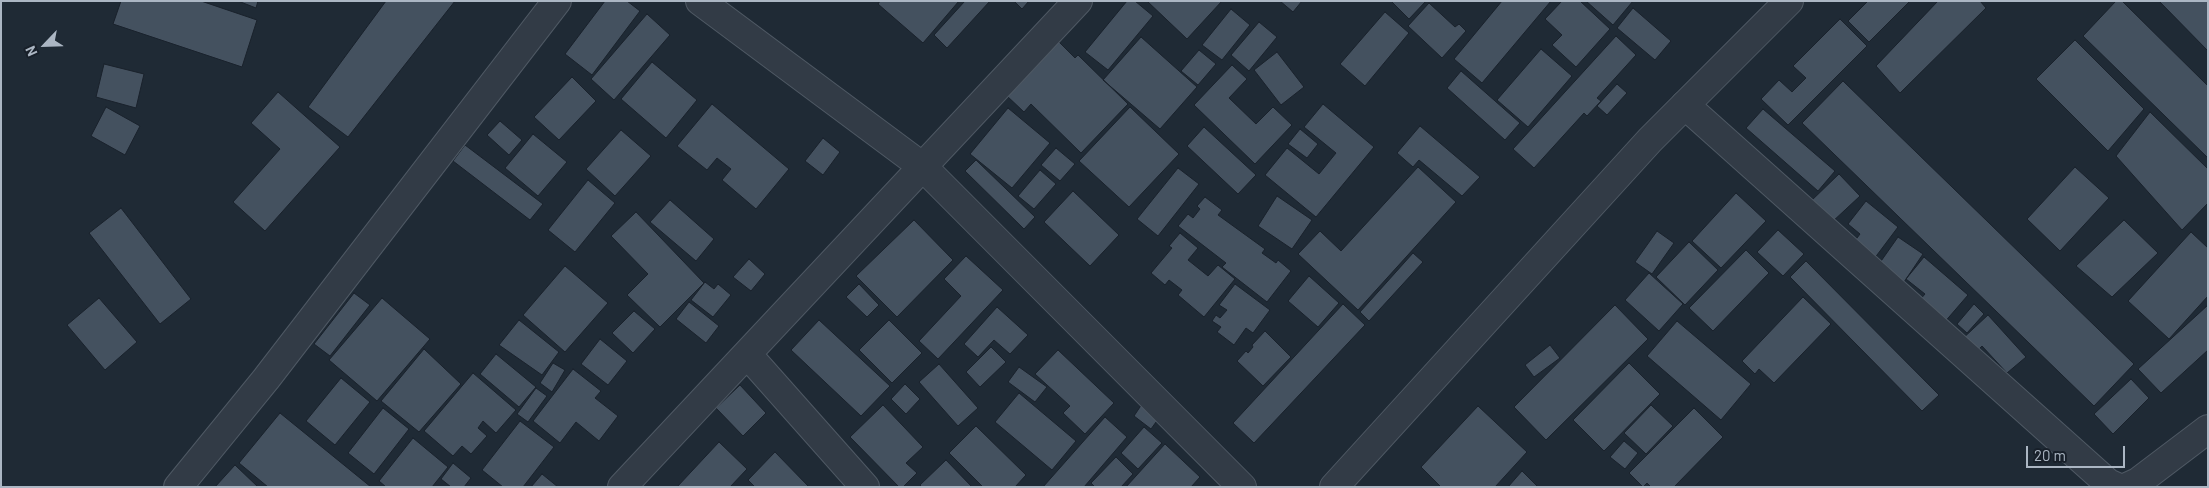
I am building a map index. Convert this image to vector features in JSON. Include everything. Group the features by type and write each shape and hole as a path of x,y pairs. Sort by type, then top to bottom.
{"street":[{"path":"178,487 266,379 557,1"},
{"path":"700,1 923,167 1242,487"},
{"path":"622,487 1078,1"},
{"path":"1334,487 1650,140 1789,1"},
{"path":"1685,105 2100,476 2116,487"},
{"path":"746,354 865,487"},
{"path":"2127,487 2138,482 2208,429"}],"building":[{"path":"121,1 201,1 257,20 242,67 113,24"},
{"path":"238,1 258,1 256,8"},
{"path":"386,1 455,1 348,137 308,107"},
{"path":"605,1 627,1 640,11 592,75 565,54"},
{"path":"880,1 959,1 923,43 878,4"},
{"path":"965,1 990,1 947,48 934,35"},
{"path":"1014,1 1029,1 1022,9"},
{"path":"1127,1 1135,1 1153,16 1108,70 1085,52"},
{"path":"1147,1 1222,1 1187,39"},
{"path":"1280,1 1302,1 1293,12"},
{"path":"1391,1 1426,1 1409,19"},
{"path":"1502,1 1551,1 1482,83 1454,59"},
{"path":"1562,1 1580,1 1610,29 1576,67 1552,45 1562,35 1545,19"},
{"path":"1586,1 1633,1 1613,25"},
{"path":"1868,1 1910,1 1869,42 1848,21"},
{"path":"1938,1 1980,1 1986,8 1900,93 1876,66"},
{"path":"2116,1 2122,1 2208,86 2208,158 2083,36"},
{"path":"2159,1 2208,1 2208,51"},
{"path":"1429,3 1455,27 1459,24 1466,31 1442,58 1408,26"},
{"path":"1633,8 1671,41 1655,60 1617,28"},
{"path":"1231,9 1250,25 1222,60 1202,45"},
{"path":"1385,12 1409,33 1365,86 1340,64"},
{"path":"647,14 670,35 614,100 591,79"},
{"path":"1840,19 1867,46 1788,125 1761,99 1779,80 1792,92 1806,78 1793,66"},
{"path":"1259,22 1277,37 1249,71 1231,55"},
{"path":"1616,36 1636,55 1597,98 1601,101 1587,116 1584,113 1534,168 1513,149"},
{"path":"1141,37 1197,87 1160,129 1103,80"},
{"path":"2075,40 2144,109 2108,151 2036,79"},
{"path":"1058,41 1075,58 1078,55 1128,104 1081,153 1031,104 1024,112 1006,95"},
{"path":"1541,49 1572,76 1528,127 1497,100"},
{"path":"1199,50 1216,64 1198,85 1181,71"},
{"path":"1277,52 1304,87 1281,105 1254,70"},
{"path":"652,62 697,100 666,138 621,99"},
{"path":"104,64 144,74 136,108 96,97"},
{"path":"1232,65 1247,79 1229,98 1256,124 1273,107 1292,125 1255,164 1194,105"},
{"path":"1461,71 1520,123 1505,140 1447,88"},
{"path":"572,77 596,101 559,140 534,117"},
{"path":"1843,81 2134,364 2094,406 1802,123"},
{"path":"1617,84 1627,93 1607,115 1597,106"},
{"path":"278,92 340,147 265,231 233,202 280,149 251,123"},
{"path":"712,104 789,169 756,209 722,180 731,169 717,158 707,170 677,146"},
{"path":"1323,104 1374,147 1316,217 1265,175 1287,148 1319,174 1336,153 1304,127"},
{"path":"106,107 140,126 125,155 91,136"},
{"path":"1130,107 1179,154 1129,207 1079,161"},
{"path":"1008,108 1050,143 1012,188 970,154"},
{"path":"1763,109 1835,171 1818,191 1746,128"},
{"path":"2150,112 2208,169 2208,203 2182,230 2116,156"},
{"path":"500,121 522,140 509,155 487,135"},
{"path":"1420,126 1480,177 1462,196 1419,160 1413,167 1397,153"},
{"path":"1204,127 1256,175 1238,194 1187,146"},
{"path":"1300,129 1318,144 1307,158 1288,144"},
{"path":"621,130 651,156 615,196 586,169"},
{"path":"533,134 567,162 538,196 505,168"},
{"path":"823,138 840,152 823,175 805,161"},
{"path":"465,145 543,204 530,220 453,161"},
{"path":"1056,148 1075,164 1060,181 1041,165"},
{"path":"976,160 1035,217 1024,229 965,171"},
{"path":"1418,167 1456,202 1358,310 1298,254 1320,231 1341,251"},
{"path":"2075,167 2109,198 2060,251 2027,219"},
{"path":"1178,168 1199,184 1158,236 1137,219"},
{"path":"1040,170 1056,184 1034,209 1018,196"},
{"path":"1839,174 1860,196 1831,223 1810,202"},
{"path":"588,180 615,203 575,252 548,230"},
{"path":"1073,191 1119,235 1090,266 1044,222"},
{"path":"1736,193 1766,221 1721,268 1692,241"},
{"path":"1277,196 1312,220 1292,249 1258,226"},
{"path":"1205,197 1222,210 1218,215 1265,249 1262,253 1276,263 1278,260 1291,271 1267,302 1222,267 1226,263 1178,226 1188,214 1193,218 1200,209 1197,206"},
{"path":"670,200 714,239 696,261 650,222"},
{"path":"1866,201 1898,227 1874,259 1854,242 1860,234 1848,224"},
{"path":"121,208 191,299 160,324 89,233"},
{"path":"636,212 704,283 660,327 627,295 648,274 611,236"},
{"path":"914,220 953,260 897,317 856,276"},
{"path":"2124,220 2158,253 2112,297 2076,266"},
{"path":"1778,230 1804,254 1783,276 1757,252"},
{"path":"1657,231 1674,243 1652,274 1635,262"},
{"path":"2191,232 2208,248 2208,296 2169,339 2128,301"},
{"path":"1180,233 1198,248 1188,260 1208,276 1218,265 1235,279 1204,317 1178,295 1182,290 1169,280 1165,285 1151,273 1172,248 1169,246"},
{"path":"1898,237 1923,254 1904,282 1879,264"},
{"path":"1689,242 1718,270 1685,305 1656,277"},
{"path":"1746,250 1769,273 1713,331 1689,308"},
{"path":"1413,253 1423,262 1369,321 1360,312"},
{"path":"966,256 1003,290 938,359 919,341 961,296 944,279"},
{"path":"1924,257 1968,295 1943,324 1918,302 1925,294 1906,279"},
{"path":"749,259 765,274 751,291 733,277"},
{"path":"1806,261 1939,395 1922,411 1790,277"},
{"path":"565,266 608,303 565,352 523,315"},
{"path":"1649,273 1683,304 1659,331 1625,300"},
{"path":"1309,276 1339,303 1318,327 1288,301"},
{"path":"705,282 714,289 718,284 731,295 713,317 691,300"},
{"path":"859,284 879,305 867,317 846,297"},
{"path":"1235,284 1270,310 1253,333 1246,328 1234,345 1217,332 1221,327 1212,321 1216,315 1220,318 1227,310 1219,305"},
{"path":"354,293 370,305 330,356 314,344"},
{"path":"1803,297 1831,324 1774,383 1759,369 1755,374 1742,361"},
{"path":"99,298 137,342 105,370 67,325"},
{"path":"382,298 430,339 377,401 329,360"},
{"path":"689,302 719,326 706,343 676,319"},
{"path":"1343,304 1365,325 1254,443 1233,423"},
{"path":"1974,304 1984,314 1967,333 1957,324"},
{"path":"1615,305 1648,339 1546,440 1514,407"},
{"path":"2208,305 2208,350 2161,393 2138,369"},
{"path":"997,307 1028,335 1010,354 994,340 978,357 964,344"},
{"path":"634,311 655,329 633,353 612,333"},
{"path":"1988,315 2026,357 2007,373 1982,346 1972,356 1959,342"},
{"path":"519,320 559,352 542,375 499,345"},
{"path":"819,320 890,386 861,416 791,350"},
{"path":"889,320 922,353 892,383 859,350"},
{"path":"1677,321 1751,384 1721,420 1647,356"},
{"path":"1265,331 1291,357 1263,386 1237,361 1246,351 1248,353 1253,347 1252,345"},
{"path":"600,339 627,361 608,385 581,364"},
{"path":"1550,345 1560,358 1534,377 1525,365"},
{"path":"991,347 1006,362 980,387 966,372"},
{"path":"424,349 461,384 419,432 381,401"},
{"path":"1058,350 1114,403 1085,434 1063,413 1070,406 1035,374"},
{"path":"496,354 536,387 519,407 480,374"},
{"path":"553,363 565,370 552,392 540,383"},
{"path":"1629,363 1660,394 1604,451 1573,420"},
{"path":"939,364 978,408 958,426 919,382"},
{"path":"1019,367 1047,387 1035,402 1008,382"},
{"path":"573,369 601,391 595,398 618,416 599,441 576,422 560,443 533,421"},
{"path":"473,373 516,410 496,433 483,421 478,428 487,436 471,454 462,446 453,456 424,431"},
{"path":"341,378 370,402 335,445 306,421"},
{"path":"2131,379 2149,398 2113,434 2094,414"},
{"path":"905,384 920,399 906,414 891,399"},
{"path":"740,385 766,413 743,436 716,408"},
{"path":"536,388 547,396 528,422 517,414"},
{"path":"1019,393 1076,441 1052,470 995,422"},
{"path":"1146,398 1164,411 1151,429 1134,416"},
{"path":"883,405 923,447 906,463 917,473 903,487 899,487 850,437"},
{"path":"1651,405 1673,426 1646,454 1624,433"},
{"path":"1478,406 1527,452 1495,487 1441,487 1421,467"},
{"path":"383,408 409,429 374,474 348,453"},
{"path":"1694,408 1723,437 1674,487 1651,487 1647,483 1643,487 1629,473"},
{"path":"280,413 371,487 268,487 239,463"},
{"path":"1105,417 1127,437 1084,487 1043,487"},
{"path":"520,421 554,447 523,487 503,487 482,470"},
{"path":"976,426 1026,475 1015,487 983,487 949,453"},
{"path":"1144,427 1162,443 1138,469 1121,453"},
{"path":"413,438 448,467 432,487 386,487 379,481"},
{"path":"1624,441 1638,453 1625,469 1610,457"},
{"path":"719,442 747,469 730,487 677,487"},
{"path":"1165,444 1200,477 1191,487 1126,487"},
{"path":"775,452 809,487 755,487 748,480"},
{"path":"1116,457 1133,474 1121,487 1095,487 1091,483"},
{"path":"946,460 972,487 922,487 920,485"},
{"path":"453,463 471,478 464,487 451,487 441,479"},
{"path":"235,465 258,487 215,487"},
{"path":"1522,471 1538,487 1508,487"},
{"path":"542,474 558,487 531,487"}]}
